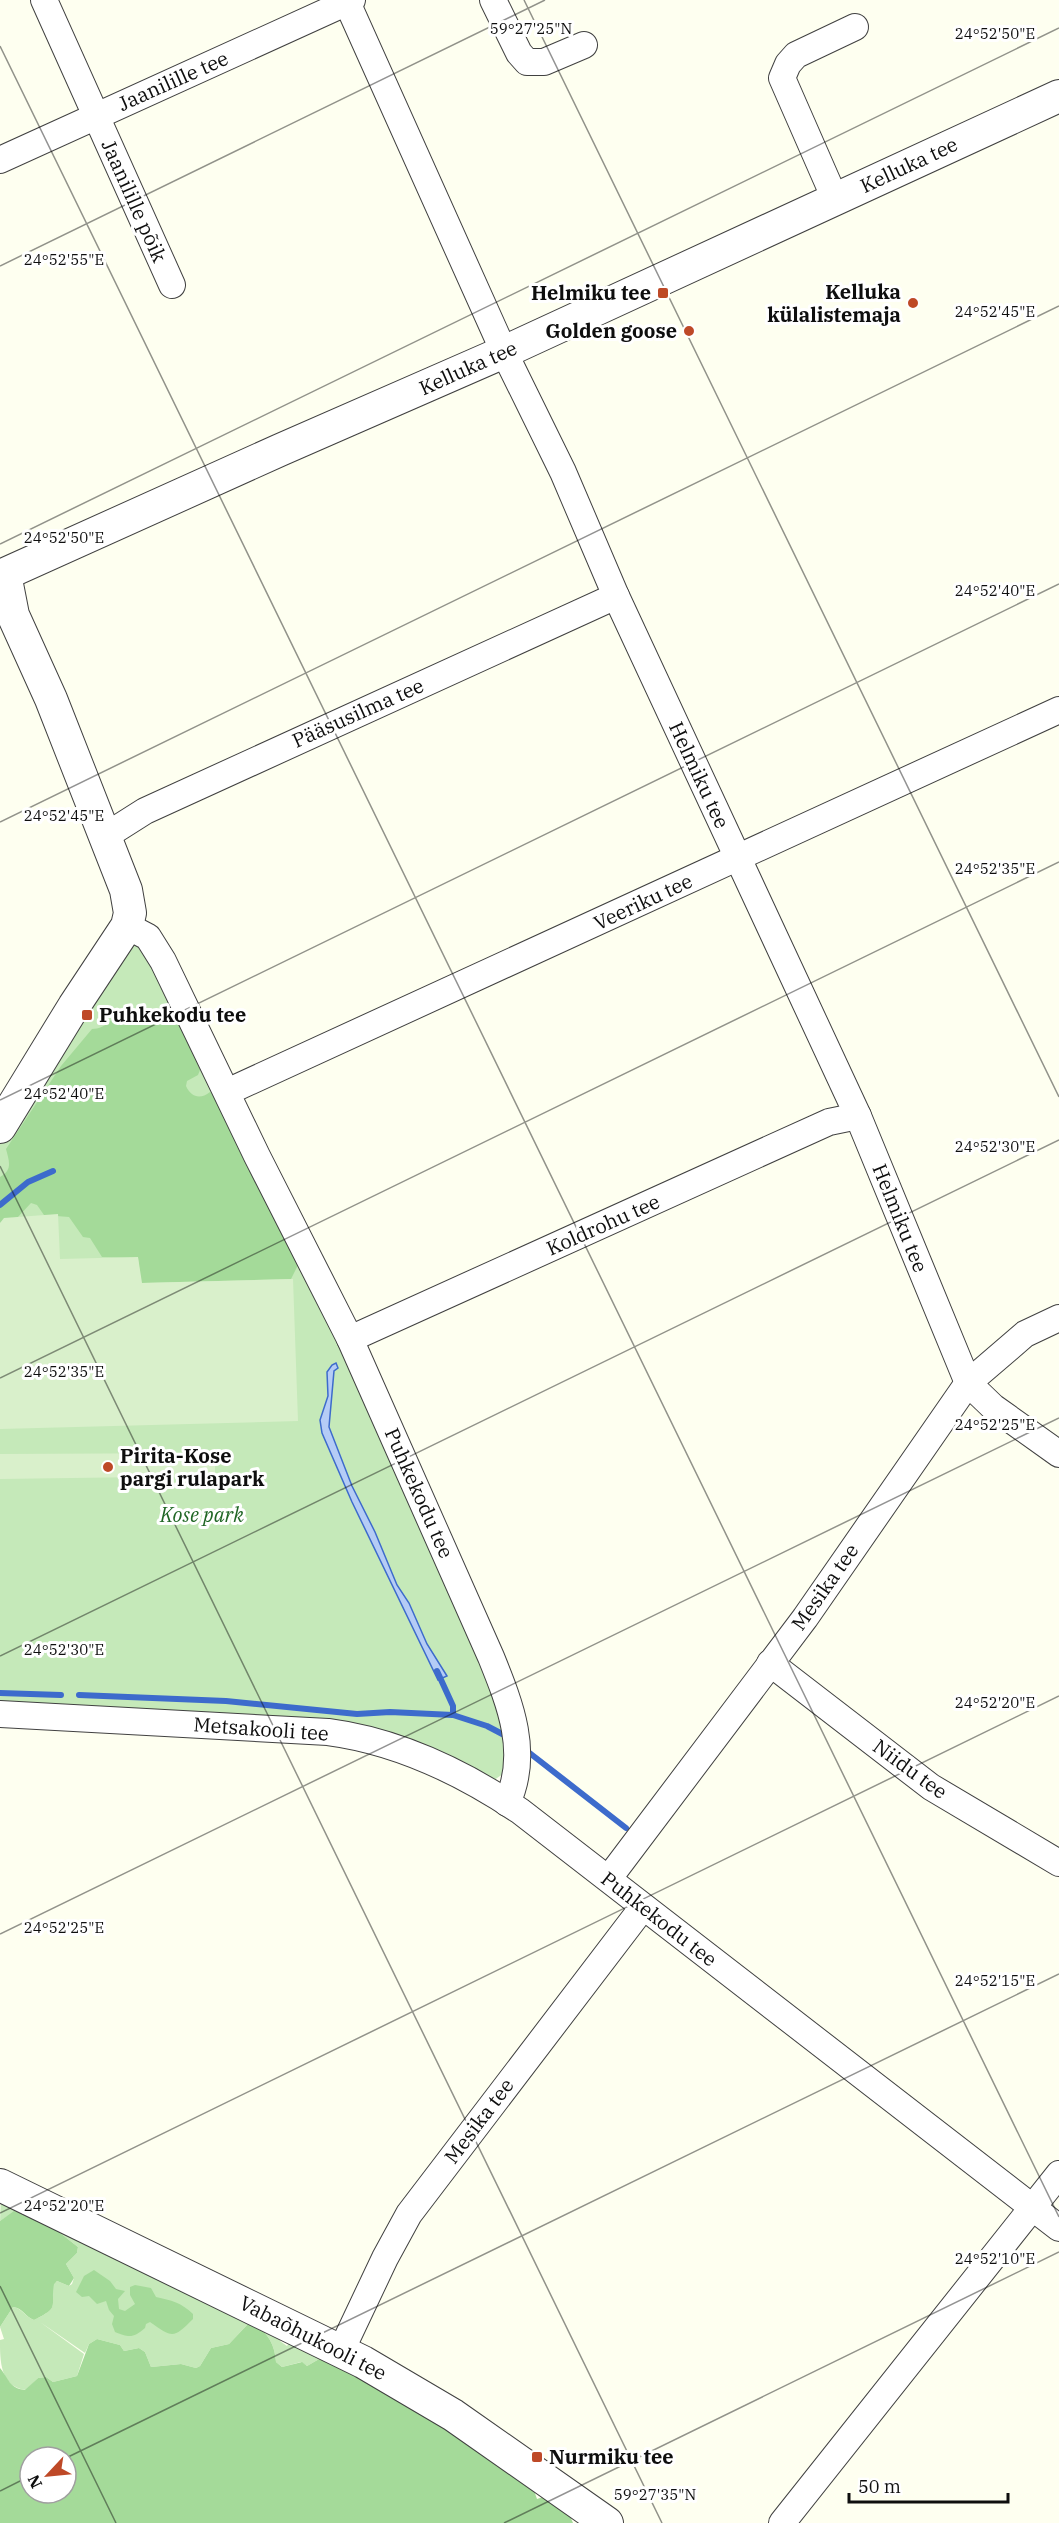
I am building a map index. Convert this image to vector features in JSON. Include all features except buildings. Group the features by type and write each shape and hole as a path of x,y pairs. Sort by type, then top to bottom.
{"street":[{"name":"Jaanilille põik","path":"44,0 172,285"},
{"path":"493,0 519,53 527,62 544,62 584,45"},
{"name":"Jaanilille tee","path":"0,160 348,1"},
{"name":"Helmiku tee","path":"348,1 504,352 563,472 616,596 858,1116 968,1383 993,1407 1059,1454"},
{"path":"835,199 782,78 788,64 796,55 855,27"},
{"name":"Kelluka tee","path":"2,571 504,352 1059,96"},
{"path":"0,1127 74,1006 127,926 130,913 129,899 51,699 13,615 2,571"},
{"name":"Pääsusilma tee","path":"104,837 145,811 616,596"},
{"name":"Veeriku tee","path":"227,1092 1059,710"},
{"name":"Puhkekodu tee","path":"127,926 143,933 158,951 350,1339 407,1464 506,1694 514,1722 517,1749 517,1774 507,1803 609,1878 643,1907 1059,2228"},
{"name":"Koldrohu tee","path":"350,1339 829,1122 858,1116"},
{"name":"Mesika tee","path":"609,1878 805,1618 968,1383 1025,1334 1059,1318"},
{"name":"Niidu tee","path":"770,1663 931,1786 1059,1863"},
{"name":"Metsakooli tee","path":"0,1714 230,1726 358,1736 427,1760 507,1803"},
{"name":"Mesika tee","path":"341,2351 385,2258 409,2214 643,1907"},
{"path":"782,2523 1059,2175"},
{"name":"Vabaõhukooli tee","path":"0,2185 341,2351 453,2415 607,2523"}],"green space":[{"name":"Kose park","path":"132,943 140,943 275,1201 511,1731 503,1774 491,1782 425,1752 0,1709 0,1143"},
{"path":"163,1010 179,1019 200,1070 198,1075 187,1081 186,1086 190,1093 199,1097 210,1092 214,1095 299,1263 291,1279 141,1283 138,1258 102,1257 90,1238 83,1237 69,1217 44,1215 37,1205 31,1203 18,1217 0,1223 0,1177 7,1171 9,1165 6,1149 61,1066 92,1029 102,1027 126,1012"},
{"path":"58,1214 60,1259 138,1257 142,1283 293,1279 298,1421 0,1429 0,1223 4,1218"},
{"name":"Pirita-Kose pargi rulapark","path":"215,1453 215,1476 0,1479 0,1454"},
{"path":"1,2195 283,2334 280,2341 287,2346 292,2338 326,2355 307,2366 301,2362 282,2367 276,2362 270,2340 253,2324 247,2325 229,2344 211,2348 200,2366 196,2368 181,2364 151,2367 145,2352 139,2348 124,2351 120,2345 97,2339 89,2344 85,2353 40,2322 84,2354 77,2376 53,2382 46,2377 38,2378 26,2390 17,2388 11,2384 3,2372 0,2340 4,2339 0,2327 13,2307 34,2320 51,2309 53,2284 57,2281 69,2286 72,2284 74,2278 66,2264 77,2253 78,2247 46,2222 14,2212 0,2221"},
{"path":"14,2211 46,2222 78,2247 77,2253 66,2264 74,2278 69,2286 57,2281 54,2284 51,2309 34,2320 13,2307 0,2327 0,2221"},
{"path":"94,2270 110,2281 116,2289 125,2291 118,2299 119,2309 125,2311 135,2304 130,2295 130,2287 135,2285 151,2288 156,2297 189,2310 193,2314 193,2319 173,2334 150,2322 134,2335 128,2336 115,2332 112,2324 114,2316 106,2301 97,2304 89,2296 82,2297 76,2292 84,2276"},
{"path":"253,2324 267,2335 274,2350 276,2362 282,2367 302,2362 307,2366 326,2355 356,2371 531,2482 537,2499 546,2496 567,2509 573,2523 0,2523 0,2368 12,2385 25,2390 38,2378 46,2377 53,2382 77,2376 89,2344 97,2339 120,2345 124,2351 139,2348 145,2352 151,2367 181,2364 196,2368 200,2366 211,2348 229,2344 247,2325"}],"water":[{"path":"336,1363 338,1368 334,1371 329,1427 352,1486 375,1532 397,1585 409,1603 427,1644 447,1676 438,1680 352,1502 322,1433 320,1420 328,1396 327,1372"}],"waterway":[{"path":"0,1205 28,1182 53,1171"},
{"path":"437,1671 453,1706 453,1715"},
{"path":"0,1693 61,1695"},
{"path":"79,1695 226,1701 357,1714 390,1712 453,1715 487,1726 508,1737"},
{"path":"527,1751 626,1828"}],"place":[{"name":"Helmiku tee","path":"663,293"},
{"name":"Kelluka külalistemaja","path":"913,303"},
{"name":"Golden goose","path":"689,331"},
{"name":"Puhkekodu tee","path":"87,1015"},
{"name":"Pirita-Kose pargi rulapark","path":"108,1467"},
{"name":"Nurmiku tee","path":"537,2457"}]}
